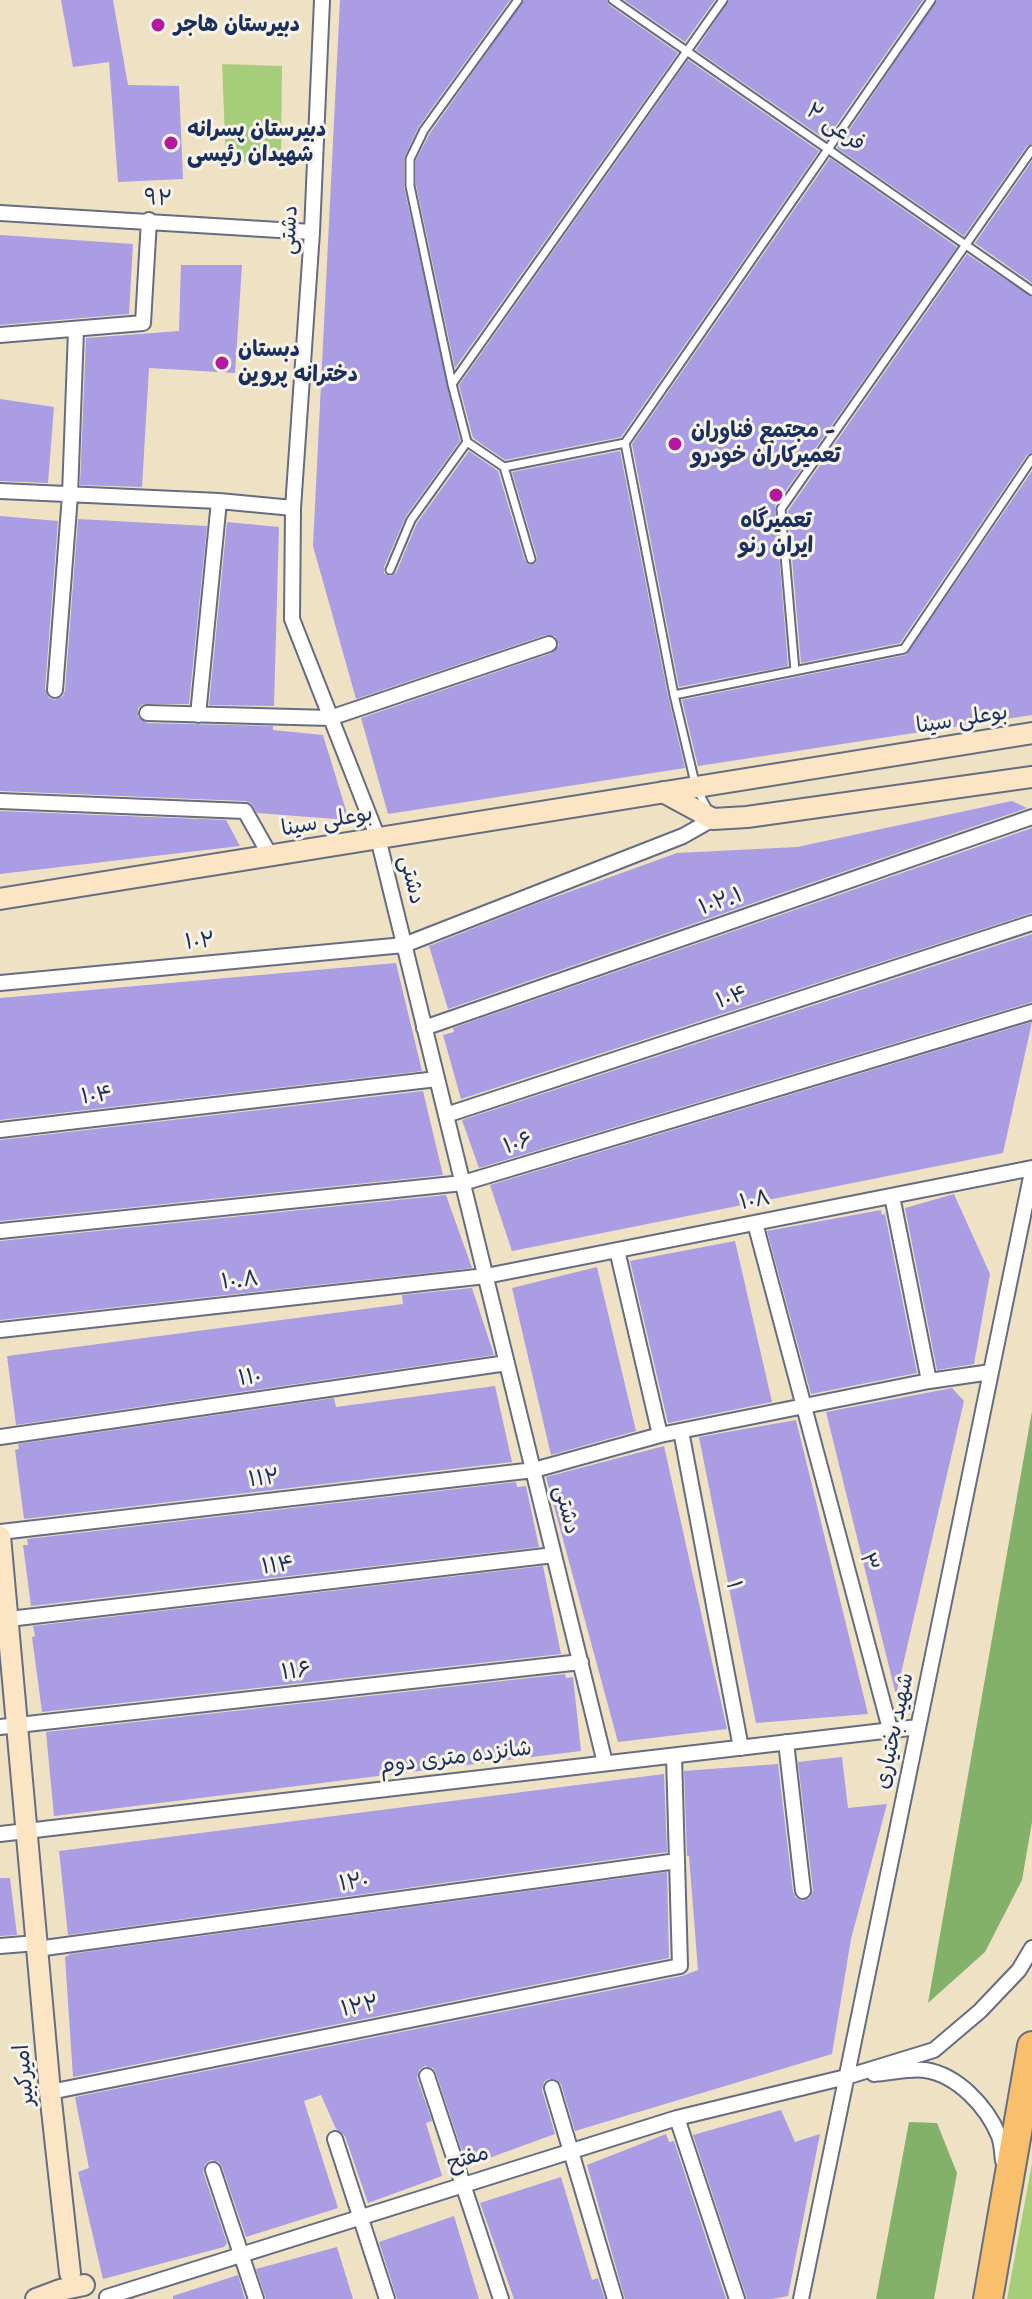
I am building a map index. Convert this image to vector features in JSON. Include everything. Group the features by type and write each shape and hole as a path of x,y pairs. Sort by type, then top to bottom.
{"highway":[{"path":"988,2299 1032,2046"}],"main road":[{"name":"بوعلی سینا","path":"10,898 1032,733"},
{"path":"663,792 713,819 747,817 1032,777"},
{"path":"0,909 10,898"},
{"name":"امیرکبیر","path":"0,1534 9,1726 26,1830 50,2092 82,2292"},
{"path":"36,2299 82,2292"}],"street":[{"name":"دشتی","path":"322,0 312,232 293,508 292,619 378,838 605,1763"},
{"name":"۹۲","path":"0,213 312,232"},
{"path":"0,335 143,323 149,220"},
{"path":"55,690 70,495 76,330"},
{"path":"0,491 219,501 293,508"},
{"path":"198,715 219,501"},
{"path":"147,713 330,718 549,644"},
{"path":"0,801 245,811 271,857"},
{"name":"۱۰۲.۱","path":"424,1028 1032,817"},
{"name":"۱۰۲","path":"0,983 404,945 683,836 713,819"},
{"name":"۱۰۴","path":"446,1115 1032,923"},
{"name":"۱۰۶","path":"0,1231 463,1183 1032,1012"},
{"name":"۱۰۴","path":"0,1130 437,1079"},
{"name":"۱۰۸","path":"486,1276 1032,1170"},
{"name":"شهید بختیاری","path":"801,2299 1032,1170"},
{"path":"892,1196 929,1381"},
{"name":"۳","path":"755,1223 890,1729"},
{"path":"617,1250 660,1435"},
{"name":"۱۰.۸","path":"0,1330 486,1276"},
{"name":"۱۱۰","path":"0,1437 507,1363"},
{"name":"۱۱۲","path":"0,1534 534,1470 660,1435 929,1381 991,1372"},
{"name":"۱","path":"681,1431 741,1748"},
{"name":"۱۱۴","path":"4,1620 554,1555"},
{"name":"۱۱۶","path":"9,1726 581,1662"},
{"name":"شانزده متری دوم","path":"0,1834 918,1727"},
{"path":"786,1742 803,1891"},
{"path":"674,1756 677,1861"},
{"name":"۱۲۰","path":"0,1946 37,1946 677,1861"},
{"name":"۱۲۲","path":"50,2092 680,1966 677,1861"},
{"path":"846,2077 934,2050 980,2011 1019,1970 1032,1948"},
{"path":"846,2077 924,2070 949,2078 969,2093 986,2113 999,2137 1008,2186"},
{"path":"427,2076 501,2299"},
{"name":"مفتح","path":"82,2292 240,2253 677,2118 846,2077"},
{"path":"552,2088 615,2299"},
{"path":"677,2118 737,2299"},
{"path":"335,2139 387,2299"},
{"path":"213,2170 256,2299"}],"lane":[{"path":"518,0 424,130 410,159 410,186 467,442 504,467 531,559"},
{"name":"فرعی ۲","path":"613,0 1032,291"},
{"path":"452,384 723,0"},
{"path":"504,467 625,443 931,0"},
{"path":"795,671 781,509 1032,150"},
{"path":"390,570 411,520 467,442"},
{"path":"625,443 674,695 696,787 713,819"},
{"path":"674,695 904,649 1032,459"}],"green space":[{"path":"222,64 282,66 281,162 226,162"},
{"path":"1032,1411 1032,1822 1022,1880 985,1952 928,2003"},
{"path":"909,2122 937,2123 957,2173 934,2299 876,2299"},
{"path":"1032,2163 1032,2299 1007,2299"}],"building":[{"path":"61,0 113,0 128,85 179,86 183,179 118,182 109,62 73,67"},
{"path":"340,0 510,0 419,126 404,158 404,187 460,441 406,516 384,573 390,576 396,573 417,523 469,451 498,471 525,561 530,565 536,563 537,557 512,472 620,451 685,768 388,814 361,718 552,653 559,645 555,636 546,635 356,699 313,546"},
{"path":"524,0 607,0 609,5 678,53 455,368 416,185 416,160 430,133"},
{"path":"624,0 715,0 685,42"},
{"path":"729,0 923,0 826,140 696,50"},
{"path":"937,0 1032,0 1032,144 1027,146 964,236 837,148"},
{"path":"688,60 819,151 621,437 505,460 473,438 459,385"},
{"path":"830,158 957,247 775,506 788,666 679,687 632,444"},
{"path":"1032,161 1032,283 975,243"},
{"path":"0,235 133,244 129,314 0,325"},
{"path":"967,254 1032,297 1032,453 1027,455 900,643 801,663 788,511"},
{"path":"181,265 242,265 235,373 149,368 142,487 80,485 86,338 179,331"},
{"path":"0,399 54,407 48,483 0,481"},
{"path":"1032,471 1032,715 698,766 682,700 906,655"},
{"path":"0,516 58,521 45,689 49,698 55,700 65,691 78,519 207,526 189,704 143,704 138,708 138,717 147,723 273,726 273,730 323,735 349,820 257,813 251,803 245,801 0,791"},
{"path":"227,522 279,527 274,706 209,705"},
{"path":"1012,801 1027,808 448,1009 429,946 538,903 677,853 797,847"},
{"path":"0,811 226,820 240,846 0,874"},
{"path":"1032,828 1032,913 461,1099 443,1035 454,1032 453,1028"},
{"path":"1032,934 1032,1002 479,1168 462,1120"},
{"path":"396,963 422,1071 0,1120 0,998"},
{"path":"1032,1022 1003,1153 512,1251 490,1185"},
{"path":"423,1091 443,1175 0,1221 0,1140"},
{"path":"954,1194 990,1274 974,1364 937,1370 905,1208"},
{"path":"446,1195 472,1268 0,1320 0,1241"},
{"path":"881,1210 882,1215 885,1214 917,1373 811,1394 767,1231"},
{"path":"735,1241 772,1402 668,1423 630,1261"},
{"path":"597,1267 636,1431 551,1455 512,1288"},
{"path":"472,1288 494,1355 16,1425 7,1356 403,1304 402,1295"},
{"path":"495,1386 512,1462 24,1519 15,1450 19,1449 18,1444 334,1398 336,1407"},
{"path":"952,1388 964,1401 896,1695 826,1412"},
{"path":"796,1420 868,1714 756,1723 699,1437"},
{"path":"664,1446 727,1729 618,1742 546,1477"},
{"path":"516,1482 517,1487 526,1486 539,1547 31,1606 23,1545 28,1545 27,1539"},
{"path":"543,1566 561,1654 42,1712 33,1626"},
{"path":"565,1674 566,1678 573,1677 581,1751 54,1816 46,1732"},
{"path":"842,1757 848,1808 887,1804 851,1939 832,2054 575,2131 561,2084 555,2079 548,2079 542,2090 555,2134 467,2166 436,2073 433,2068 425,2066 419,2070 417,2078 432,2121 426,2123 442,2176 368,2203 345,2136 336,2129 321,2095 304,2101 338,2208 246,2237 222,2167 219,2162 211,2160 205,2164 203,2172 227,2243 224,2247 103,2279 78,2172 89,2168 75,2097 682,1976 698,1970 687,1856 684,1771 778,1764 793,1892 796,1898 803,1901 810,1898 813,1890 798,1762"},
{"path":"664,1774 667,1852 68,1935 59,1851"},
{"path":"667,1872 669,1958 73,2077 65,1957 71,1954"},
{"path":"0,1878 10,1878 17,1935 0,1936"},
{"path":"781,2110 795,2142 820,2134 788,2296 747,2299 693,2135"},
{"path":"666,2134 669,2142 674,2141 726,2299 625,2299 587,2165"},
{"path":"561,2177 592,2280 598,2278 605,2299 514,2299 480,2203"},
{"path":"454,2216 479,2299 397,2299 379,2242"},
{"path":"337,2247 353,2299 266,2299 256,2269"},
{"path":"238,2275 245,2299 173,2299 173,2296"}],"place":[{"name":"دبیرستان هاجر","path":"158,25"},
{"name":"دبیرستان پسرانه شهیدان رئیسی","path":"171,143"},
{"name":"دبستان دخترانه پروین","path":"222,363"},
{"name":"مجتمع فناوران - تعمیرکاران خودرو","path":"675,444"},
{"name":"تعمیرگاه ایران رنو","path":"776,495"}]}
